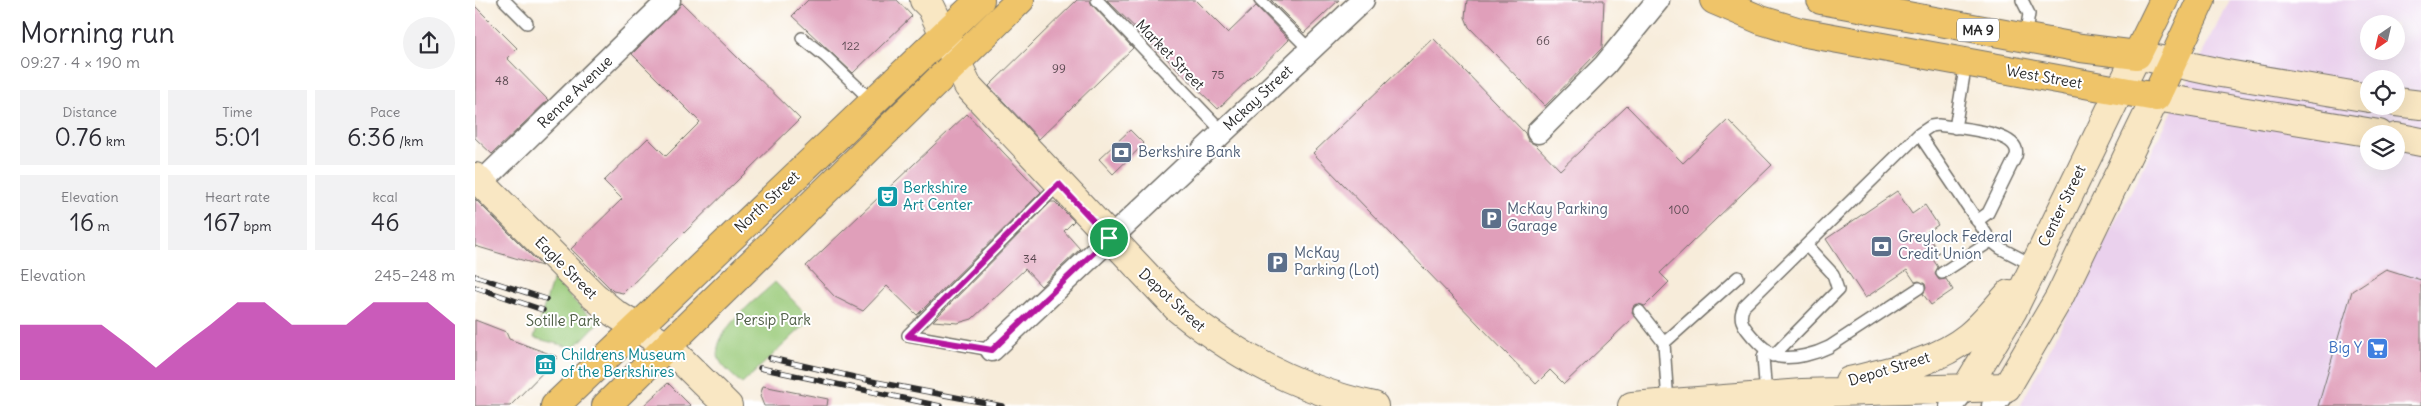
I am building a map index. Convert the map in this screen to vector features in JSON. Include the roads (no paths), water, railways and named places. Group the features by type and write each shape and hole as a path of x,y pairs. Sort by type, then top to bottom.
{"main road":[{"name":"North Street","path":"555,406 635,327 980,0"},
{"path":"606,406 1020,0"},
{"name":"West Street","path":"1714,0 1761,20 1801,32 2156,97"},
{"name":"MA 9","path":"1821,0 1880,6 2025,38 2137,55"},
{"name":"Center Street","path":"2137,55 2164,0"},
{"path":"2156,97 2201,0"}],"street":[{"name":"Renne Avenue","path":"478,180 669,0"},
{"name":"Depot Street","path":"924,0 931,7 968,86 1109,238 1177,308 1206,332 1235,351 1299,384 1332,396 1374,406"},
{"name":"Mckay Street","path":"992,350 1363,0"},
{"path":"1538,132 1605,65 1658,0"},
{"path":"2137,55 2360,96"},
{"name":"Center Street","path":"1958,397 2013,310 2137,55"},
{"path":"2000,397 2059,298 2156,97"},
{"name":"West Street","path":"2156,97 2360,131"},
{"path":"2405,103 2421,105"},
{"path":"2405,139 2421,142"},
{"name":"Eagle Street","path":"478,180 594,296 635,327 668,347 727,406"},
{"name":"Depot Street","path":"1802,393 1900,369 1943,352 1968,337 1980,326 2033,266"},
{"name":"Depot Street","path":"1632,406 1802,393 1928,391 1958,397 2000,397"}],"lane":[{"path":"504,0 527,23"},
{"name":"Market Street","path":"1097,0 1222,131"},
{"path":"1260,0 1309,49"},
{"path":"2022,0 2029,14 2025,38"},
{"path":"802,38 826,57 873,102"},
{"path":"1955,128 1966,63"},
{"path":"1919,288 1829,347 1815,354 1781,358 1769,352 1742,322 1741,314 1744,306 1919,134 1931,126 1938,124 2002,136 2010,140 2018,150 1988,213 1977,220"},
{"path":"1919,134 1991,241 2033,266"},
{"path":"992,350 908,336 1059,184"},
{"path":"1942,274 1991,241"},
{"path":"1766,396 1763,357 1838,290 1833,274 1806,245"},
{"path":"1664,343 1738,277"},
{"path":"1639,311 1664,343 1668,404"}],"railway":[{"path":"475,276 546,299"},
{"path":"475,287 543,310"},
{"path":"770,358 876,382 1002,406"},
{"path":"760,368 940,406"}],"place":[{"name":"Berkshire Bank","path":"1122,152"},
{"name":"Berkshire Art Center","path":"887,197"},
{"name":"McKay Parking Garage","path":"1491,218"},
{"name":"Greylock Federal Credit Union","path":"1882,246"},
{"name":"McKay Parking (Lot)","path":"1278,262"},
{"name":"Big Y","path":"2378,348"},
{"name":"Childrens Museum of the Berkshires","path":"545,364"}],"park label":[{"name":"Persip Park","path":"773,320"},
{"name":"Sotille Park","path":"563,321"}]}
